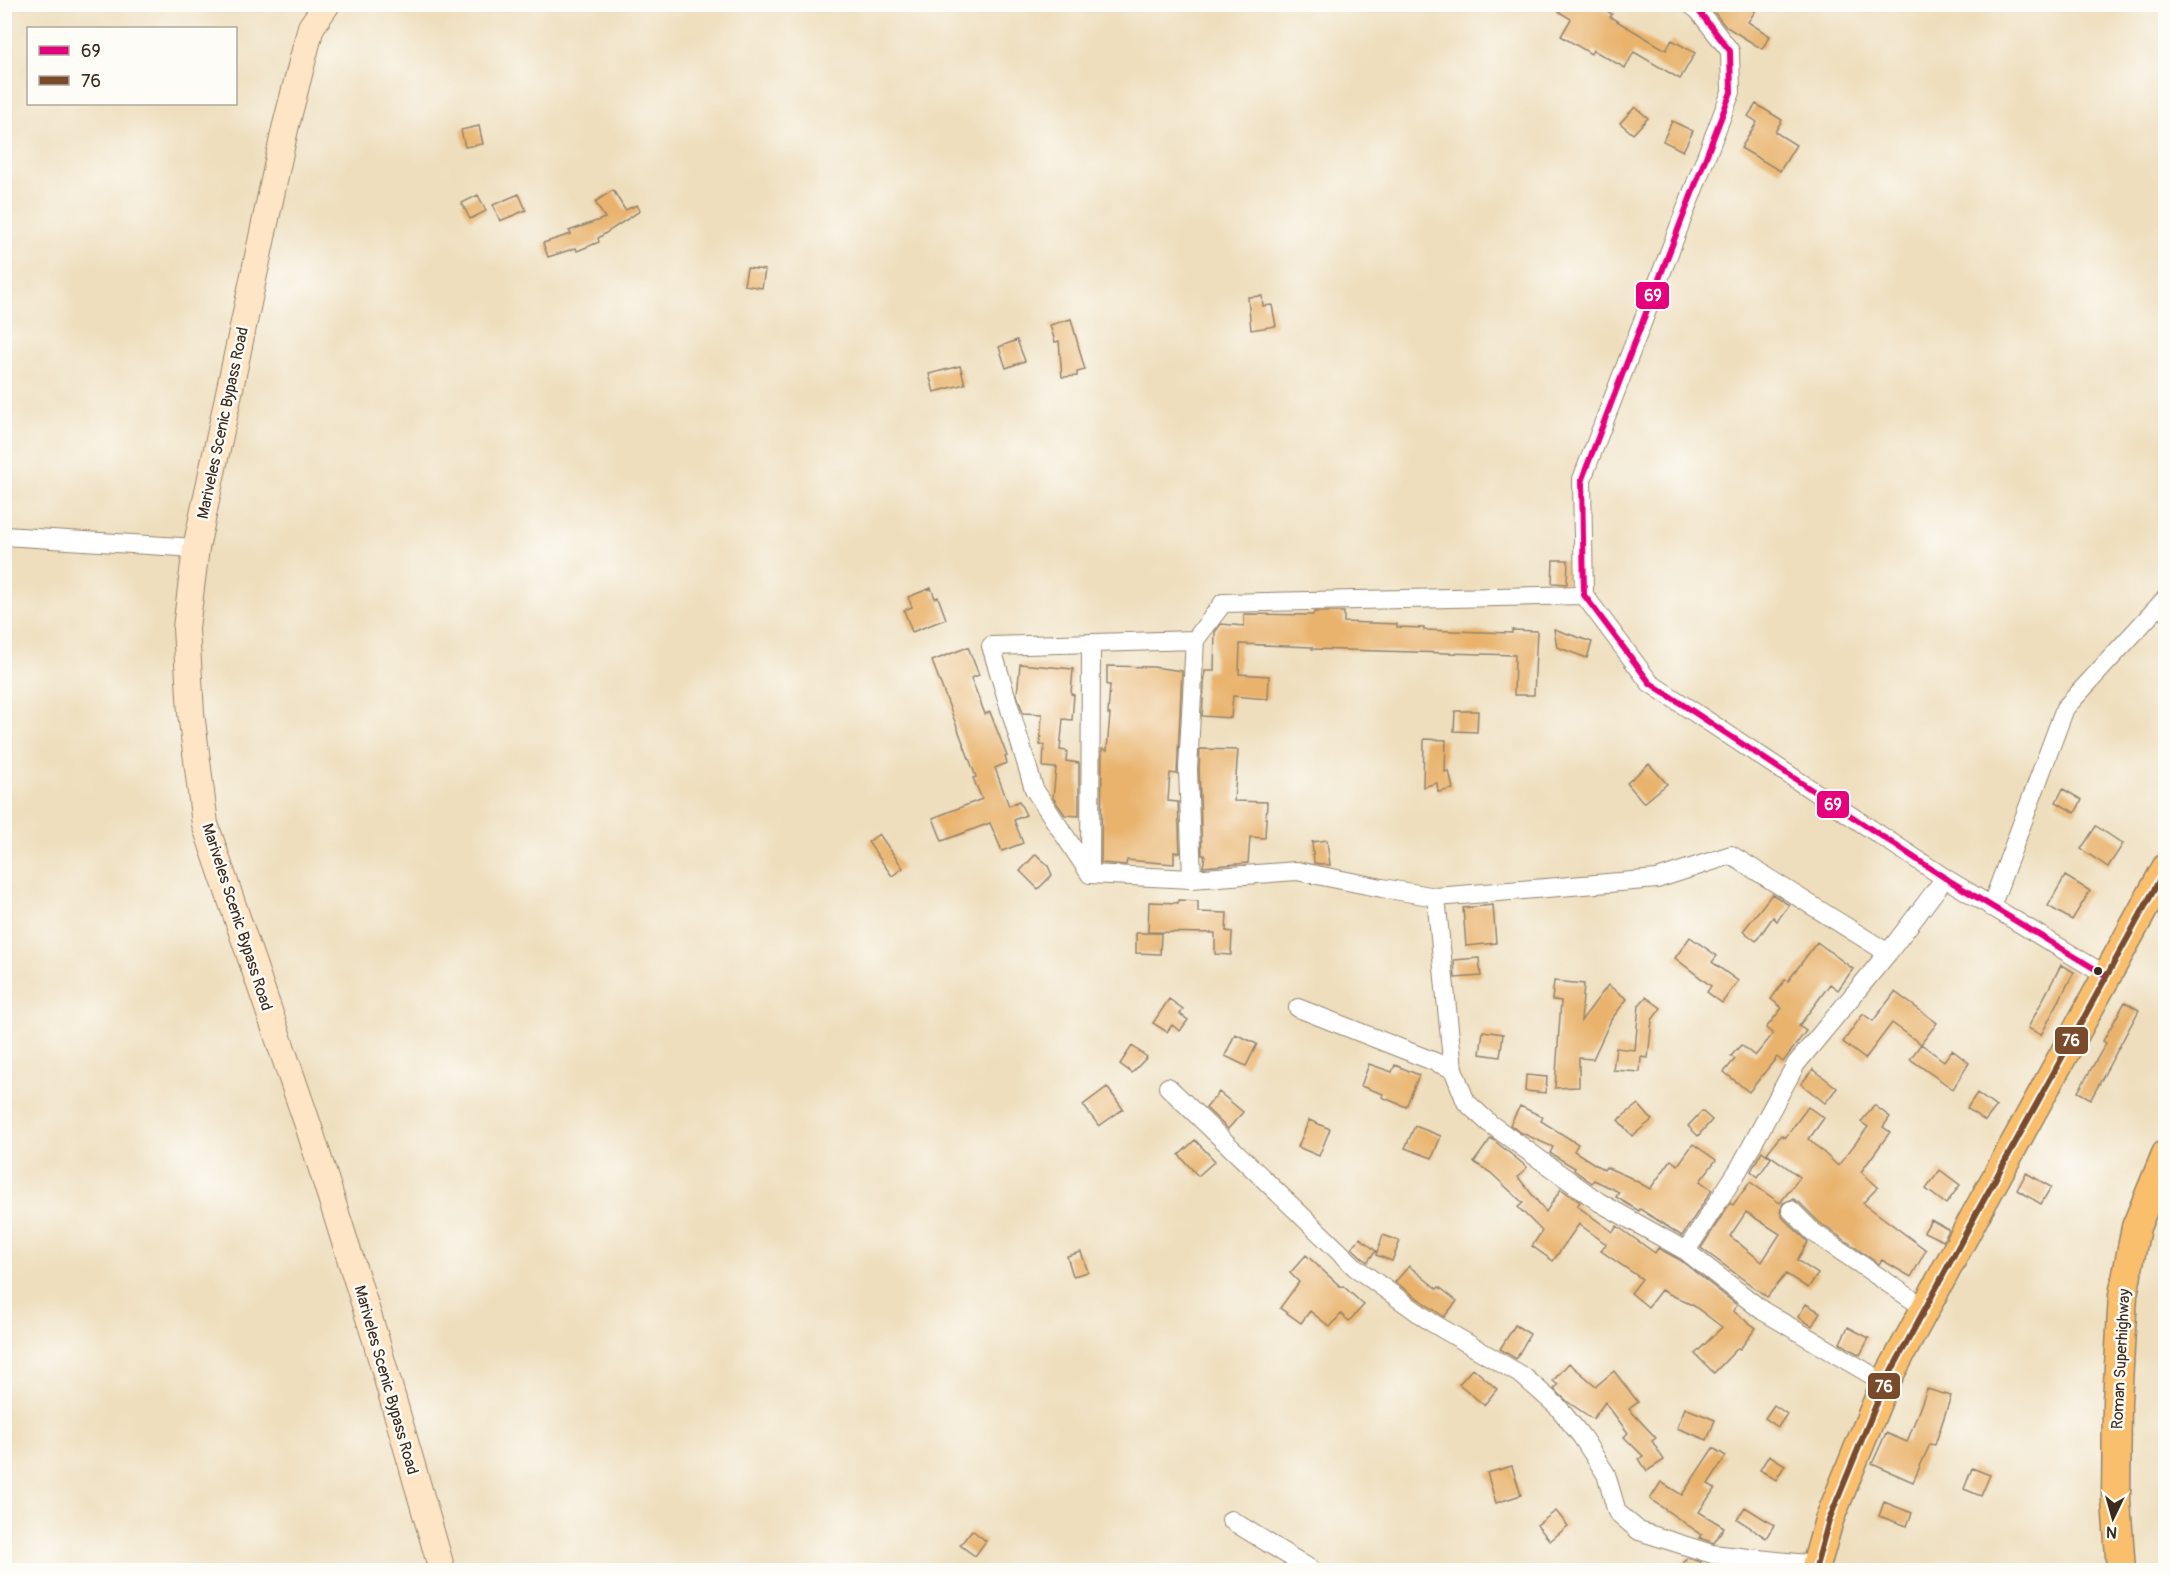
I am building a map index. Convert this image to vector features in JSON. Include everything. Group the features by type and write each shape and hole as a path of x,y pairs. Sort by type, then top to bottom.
{"main road":[{"name":"Mariveles Scenic Bypass Road","path":"327,4 311,27 285,129 196,548 186,628 191,713 204,824 309,1128 375,1337 442,1570"},
{"path":"1816,1568 1829,1520 1885,1383 2166,868"},
{"name":"Roman Superhighway","path":"2121,1570 2116,1501 2116,1401 2123,1294 2136,1227 2166,1154"}],"street":[{"path":"1697,6 1730,51 1731,92 1582,479 1584,595 1650,682 1945,878 2106,975"},
{"path":"4,536 196,548"},
{"path":"1192,879 1188,768 1195,640 1223,603 1584,595"},
{"path":"1991,907 2065,708 2166,598"},
{"path":"1090,874 1034,789 991,646 1195,640"},
{"path":"1090,874 1092,644"},
{"path":"1090,874 1192,879 1297,871 1436,897 1657,879 1731,855 1888,953"},
{"path":"1686,1251 1738,1168 1796,1064 1888,953 1945,878"},
{"path":"1436,897 1453,1069 1466,1102 1489,1123 1599,1202 1686,1251 1763,1311 1885,1383"},
{"path":"1298,1008 1453,1069"},
{"path":"1168,1087 1356,1268 1431,1322 1523,1376 1558,1407 1582,1437 1606,1474 1617,1512 1639,1531 1712,1554 1816,1568"},
{"path":"1791,1210 1813,1232 1926,1309"},
{"path":"1231,1520 1312,1570"}],"building":[{"path":"1546,4 1595,4 1612,14 1610,17 1666,50 1672,40 1695,53 1680,79 1634,52 1625,68 1593,50 1591,54 1561,36 1571,19"},
{"path":"1719,4 1760,4 1748,22 1770,36 1762,49 1725,26 1714,12"},
{"path":"1756,104 1782,120 1775,132 1796,145 1780,171 1741,148 1757,122 1748,116"},
{"path":"1635,107 1648,118 1633,134 1620,123"},
{"path":"1672,121 1693,131 1683,151 1663,141"},
{"path":"479,126 483,144 465,147 461,130"},
{"path":"613,190 625,210 637,205 640,211 598,238 599,242 577,251 576,248 548,257 543,243 571,234 569,231 605,218 595,202"},
{"path":"519,194 526,210 500,221 493,205"},
{"path":"478,195 486,211 470,219 462,203"},
{"path":"747,268 765,270 762,288 744,285"},
{"path":"1262,296 1263,306 1272,305 1276,326 1251,330 1248,297"},
{"path":"1071,319 1085,370 1077,372 1077,376 1062,377 1059,341 1055,342 1050,325"},
{"path":"1017,340 1025,361 1006,368 999,347"},
{"path":"960,366 965,384 934,392 929,374"},
{"path":"1553,560 1568,560 1567,584 1552,583"},
{"path":"931,588 935,598 938,597 946,619 912,632 904,610 912,607 908,597"},
{"path":"1314,612 1344,612 1344,622 1397,624 1397,627 1424,628 1424,630 1512,633 1512,630 1537,631 1534,695 1514,695 1515,655 1312,649 1312,647 1240,644 1239,674 1269,676 1268,699 1233,696 1231,718 1202,716 1205,671 1214,671 1215,632 1221,624 1244,626 1244,614 1313,615"},
{"path":"1554,629 1592,642 1587,658 1557,647"},
{"path":"968,647 979,675 971,678 985,714 990,712 1007,756 1005,756 1007,763 995,768 1009,806 1019,801 1026,815 1014,820 1023,843 1002,851 990,823 942,841 933,818 982,799 973,778 976,777 932,661"},
{"path":"1020,664 1073,669 1072,720 1063,719 1060,750 1067,751 1066,761 1079,763 1079,816 1065,815 1053,798 1056,768 1043,767 1044,745 1040,745 1042,714 1023,713 1017,695"},
{"path":"1107,666 1153,667 1182,671 1177,774 1170,773 1168,801 1178,802 1180,853 1174,852 1174,864 1127,860 1126,865 1101,863 1102,749 1107,750 1110,714 1108,714 1110,685 1107,685"},
{"path":"1455,711 1478,711 1477,732 1454,731"},
{"path":"1424,739 1446,740 1445,772 1449,771 1453,789 1438,792 1437,783 1423,787"},
{"path":"1200,749 1238,750 1234,801 1267,802 1265,838 1250,837 1248,863 1203,867 1205,855 1202,855"},
{"path":"1649,764 1667,784 1644,803 1627,783"},
{"path":"2063,789 2082,800 2075,813 2056,802"},
{"path":"2096,826 2123,844 2108,867 2081,849"},
{"path":"879,834 903,868 892,876 868,842"},
{"path":"1327,840 1330,865 1314,863 1312,842"},
{"path":"1036,854 1048,866 1052,875 1038,889 1020,871"},
{"path":"2065,876 2090,891 2072,920 2048,906"},
{"path":"1772,894 1789,905 1777,921 1773,917 1756,941 1743,931"},
{"path":"1178,900 1198,901 1198,912 1227,913 1226,931 1232,932 1231,955 1215,954 1215,933 1148,932 1149,902 1178,903"},
{"path":"1493,905 1496,943 1466,946 1463,908"},
{"path":"1136,933 1161,933 1160,954 1136,953"},
{"path":"1690,937 1717,956 1712,962 1738,981 1722,1003 1707,992 1711,986 1675,958"},
{"path":"1817,942 1853,969 1838,990 1830,984 1799,1026 1806,1031 1783,1062 1777,1057 1749,1092 1724,1072 1735,1059 1731,1056 1741,1045 1755,1056 1773,1034 1766,1028 1782,1008 1771,999 1785,980 1788,981"},
{"path":"1479,958 1481,976 1455,978 1454,960"},
{"path":"2061,965 2074,972 2041,1035 2028,1028"},
{"path":"1554,981 1584,984 1581,1021 1608,985 1627,999 1611,1020 1593,1059 1579,1058 1579,1087 1555,1088 1561,1001 1552,1000"},
{"path":"1895,992 1937,1023 1921,1044 1892,1023 1865,1059 1843,1042 1863,1014 1873,1021"},
{"path":"1646,997 1661,1008 1652,1020 1648,1058 1641,1057 1640,1072 1613,1070 1616,1048 1635,1050 1639,1005"},
{"path":"1169,999 1183,1009 1180,1014 1188,1020 1180,1031 1172,1025 1167,1032 1153,1023"},
{"path":"2125,1002 2139,1010 2091,1099 2078,1092 2106,1043 2103,1041"},
{"path":"1483,1031 1503,1034 1500,1057 1480,1054"},
{"path":"1235,1034 1257,1044 1246,1066 1225,1056"},
{"path":"1921,1044 1944,1061 1952,1050 1969,1063 1953,1089 1910,1059"},
{"path":"1132,1046 1147,1057 1132,1073 1120,1064"},
{"path":"1369,1064 1392,1072 1395,1065 1419,1075 1406,1107 1382,1097 1383,1094 1361,1086"},
{"path":"1813,1069 1837,1088 1825,1103 1801,1084"},
{"path":"1526,1075 1547,1077 1546,1093 1525,1091"},
{"path":"1107,1087 1123,1109 1099,1126 1083,1105"},
{"path":"1219,1092 1243,1112 1228,1129 1206,1108"},
{"path":"1977,1093 1996,1107 1985,1121 1967,1108"},
{"path":"1638,1104 1652,1120 1632,1136 1618,1120"},
{"path":"1874,1105 1890,1117 1883,1127 1890,1132 1861,1172 1878,1187 1863,1203 1926,1250 1911,1277 1882,1260 1879,1264 1820,1223 1793,1199 1783,1203 1780,1212 1783,1218 1808,1242 1797,1260 1818,1274 1808,1288 1786,1274 1767,1297 1701,1248 1730,1203 1733,1205 1750,1182 1780,1203 1800,1177 1767,1153 1781,1135 1785,1138 1808,1107 1824,1118 1809,1139 1838,1166 1868,1127 1861,1122","holes":["1746,1212 1780,1234 1762,1262 1730,1236"]},
{"path":"1520,1106 1543,1117 1541,1121 1578,1144 1574,1151 1604,1170 1606,1167 1650,1189 1671,1160 1678,1165 1693,1144 1716,1160 1700,1181 1712,1190 1682,1236 1640,1209 1639,1211 1616,1197 1619,1192 1594,1180 1592,1183 1574,1170 1575,1168 1550,1153 1553,1147 1510,1125"},
{"path":"1702,1111 1712,1120 1698,1136 1688,1126"},
{"path":"1309,1120 1330,1129 1319,1156 1298,1147"},
{"path":"1415,1126 1441,1136 1432,1158 1405,1148"},
{"path":"1491,1138 1527,1167 1518,1177 1546,1212 1561,1189 1580,1202 1577,1206 1613,1232 1617,1226 1655,1253 1658,1248 1680,1260 1737,1305 1733,1311 1756,1328 1740,1349 1738,1348 1714,1373 1695,1354 1722,1327 1694,1306 1661,1290 1648,1307 1631,1293 1642,1279 1601,1251 1606,1244 1579,1224 1553,1261 1532,1246 1542,1231 1518,1207 1523,1203 1491,1173 1474,1162"},
{"path":"1195,1140 1215,1161 1198,1176 1179,1155"},
{"path":"1762,1151 1771,1158 1758,1177 1751,1171"},
{"path":"1940,1170 1960,1185 1946,1204 1926,1189"},
{"path":"2026,1173 2051,1187 2041,1204 2017,1190"},
{"path":"1931,1220 1949,1230 1943,1241 1924,1232"},
{"path":"1383,1235 1400,1241 1392,1261 1376,1255"},
{"path":"1360,1238 1376,1251 1367,1262 1352,1248"},
{"path":"1081,1252 1088,1272 1073,1276 1067,1256"},
{"path":"1306,1255 1364,1305 1349,1321 1341,1314 1330,1327 1310,1311 1301,1323 1280,1308 1299,1282 1290,1273"},
{"path":"1409,1266 1437,1289 1439,1287 1457,1301 1444,1317 1395,1282"},
{"path":"1806,1304 1820,1312 1812,1326 1798,1317"},
{"path":"1515,1325 1530,1334 1516,1359 1500,1349"},
{"path":"1848,1327 1869,1338 1860,1355 1840,1343"},
{"path":"1569,1363 1596,1386 1614,1371 1638,1402 1629,1409 1656,1438 1652,1441 1664,1460 1647,1471 1639,1459 1643,1456 1624,1437 1628,1433 1605,1402 1593,1419 1554,1389 1558,1385 1553,1381"},
{"path":"1473,1368 1497,1389 1484,1405 1459,1384"},
{"path":"1927,1389 1951,1396 1935,1445 1930,1444 1913,1482 1872,1464 1886,1433 1907,1442"},
{"path":"1774,1405 1787,1414 1778,1427 1765,1418"},
{"path":"1685,1408 1715,1420 1707,1440 1677,1428"},
{"path":"1713,1448 1726,1456 1708,1484 1715,1488 1699,1512 1724,1527 1714,1543 1700,1538 1702,1535 1650,1499 1661,1482 1682,1495"},
{"path":"1769,1455 1785,1465 1776,1480 1760,1470"},
{"path":"1512,1466 1521,1495 1496,1503 1487,1473"},
{"path":"1972,1468 1990,1475 1981,1496 1964,1489"},
{"path":"1884,1502 1912,1513 1907,1526 1879,1516"},
{"path":"1745,1507 1774,1525 1766,1538 1737,1519"},
{"path":"1556,1511 1568,1526 1550,1541 1537,1525"},
{"path":"972,1530 986,1541 975,1556 960,1545"},
{"path":"1687,1558 1701,1562 1696,1570 1679,1570"}],"transit line":[{"name":"69","path":"1690,4 1698,10 1730,51 1731,92 1582,479 1584,595 1650,683 1945,878 2105,975"},
{"name":"76","path":"1815,1570 1829,1520 1885,1383 2166,868"}]}
